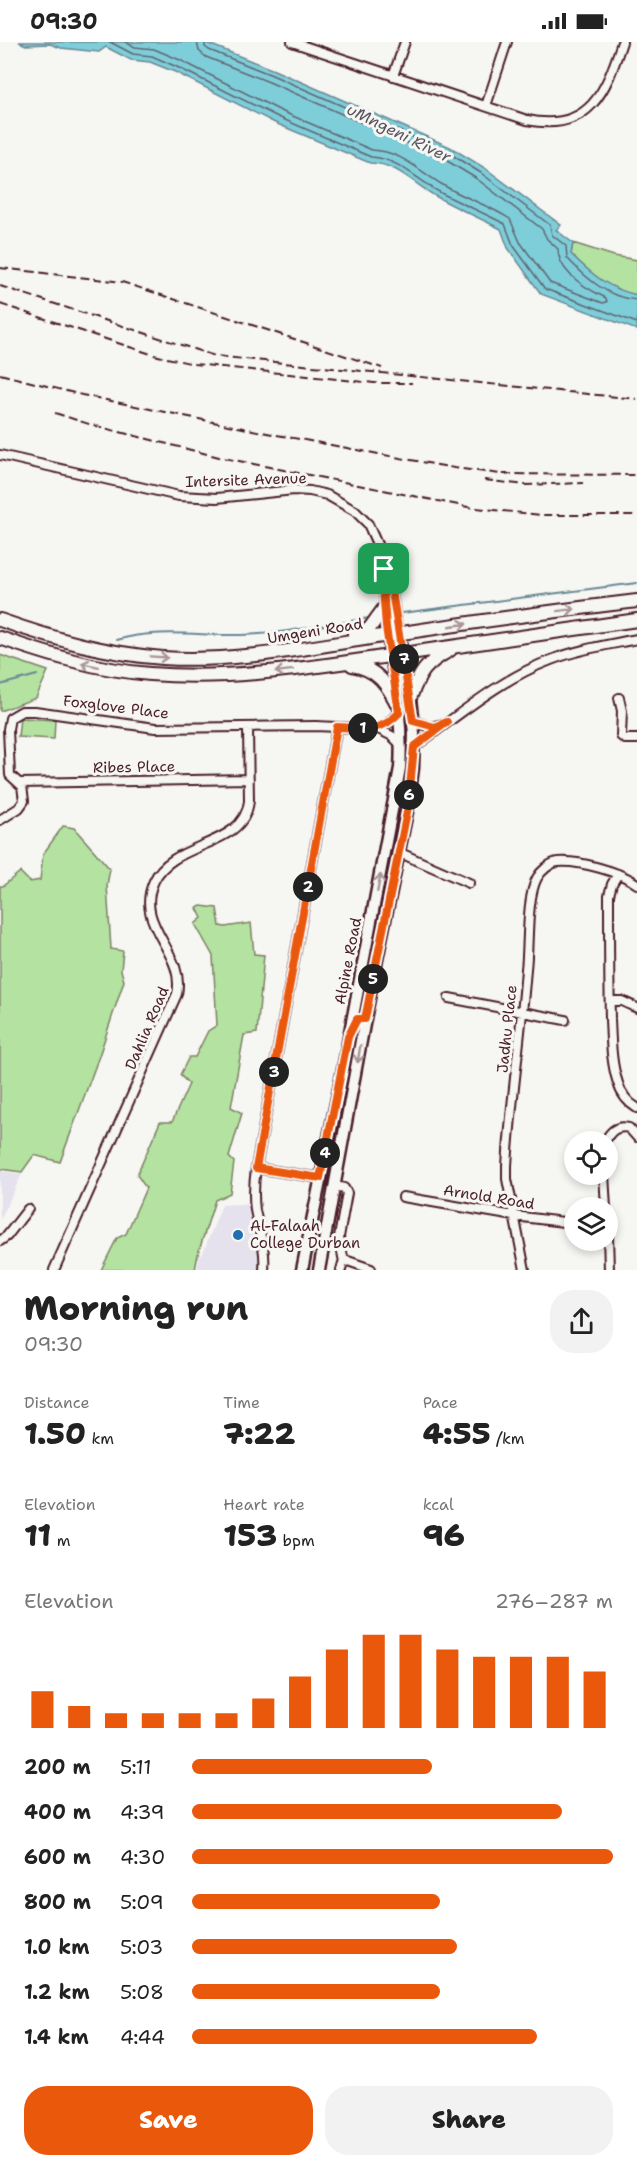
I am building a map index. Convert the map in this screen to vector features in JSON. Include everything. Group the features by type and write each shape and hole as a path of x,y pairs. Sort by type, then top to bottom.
{"highway":[{"name":"Umgeni Road","path":"0,620 76,645 132,655 197,659 254,656 393,634 637,601"},
{"path":"254,656 363,632 373,625 385,607"},
{"path":"0,638 58,658 118,671 149,674 228,675 274,672 342,663 637,620"},
{"path":"410,698 424,668 459,645"},
{"path":"342,663 363,667 381,677 399,711"}],"main road":[{"path":"393,634 397,655"},
{"name":"Alpine Road","path":"319,1270 324,1240 340,1187 365,1019 408,807 414,747 413,721 410,698 397,655"},
{"name":"Alpine Road","path":"303,1268 394,799 401,745 397,655"},
{"path":"348,1037 357,1019 365,1019"},
{"path":"303,1268 316,1264 324,1240"}],"street":[{"path":"393,76 405,42"},
{"path":"486,106 507,42"},
{"path":"298,43 527,120 542,123 558,122 576,116 590,107 604,89 622,42"},
{"name":"Intersite Avenue","path":"0,455 179,496 217,498 294,490 319,493 338,500 364,520 376,539 384,569 382,575 385,607 393,634"},
{"name":"Intersite Avenue","path":"384,569 389,573 393,634"},
{"path":"414,747 503,684 549,661 584,650 637,639"},
{"path":"619,698 622,717 621,736 625,739 637,738"},
{"name":"Foxglove Place","path":"0,820 23,804 24,792 19,783 10,775 8,729 10,718 22,711 144,727 378,729"},
{"path":"378,729 399,711"},
{"path":"413,721 435,727 447,722"},
{"path":"264,1270 265,1251 255,1205 256,1168 337,727"},
{"name":"Dahlia Road","path":"54,1270 177,994 179,986 177,970 152,922 150,913 149,897 154,881 162,868 176,857 232,831 243,822 249,806 248,728"},
{"path":"378,729 392,736 401,745"},
{"name":"Ribes Place","path":"19,783 249,778"},
{"path":"398,852 469,882"},
{"name":"Jadhu Place","path":"525,1270 507,1179 507,1166 530,903 537,878 548,867 561,862 607,869 637,884"},
{"path":"618,874 609,895 612,1049 616,1079 623,1096 637,1108"},
{"path":"449,998 565,1020"},
{"path":"610,1001 622,1001 637,1008"},
{"path":"612,1131 616,1128 629,1128 637,1137"},
{"path":"256,1168 320,1178"},
{"path":"340,1187 347,1197 339,1237 343,1266 350,1262 371,1269"},
{"name":"Arnold Road","path":"403,1197 564,1222"},
{"path":"0,1241 7,1236 28,1209"},
{"path":"608,1251 609,1270"}],"shaded area":[{"path":"0,1171 22,1174 0,1220"},
{"name":"Al-Falaah College Durban","path":"243,1204 259,1207 270,1270 197,1270 200,1255 202,1255 222,1205"}],"green space":[{"path":"573,243 614,256 637,260 637,295 617,289 593,274 571,254"},
{"path":"0,655 48,671 36,698 0,711"},
{"path":"20,718 55,720 54,739 18,737"},
{"path":"63,826 74,828 110,869 107,885 111,949 123,951 121,970 124,981 60,1162 34,1155 22,1172 0,1169 0,886 20,872 30,882 40,880 43,854"},
{"path":"201,906 217,908 220,926 251,923 254,954 264,955 257,1033 244,1035 231,1107 242,1113 229,1157 234,1162 230,1193 215,1200 195,1270 101,1270 117,1238 126,1234 146,1188 137,1175 160,1122 172,1122 189,1084 180,1075 189,1057 195,1057 208,1031 217,1025 213,956 195,924 202,918 197,908"}],"water":[{"name":"uMngeni River","path":"19,42 204,42 450,147 485,168 561,225 556,230 573,243 571,254 593,274 609,285 637,295 637,330 541,294 508,248 501,229 453,206 389,167 370,163 275,123 175,72 150,62 131,60 106,47 99,52 61,48 50,44 26,45"}],"waterway":[{"path":"402,613 637,583"},
{"path":"117,640 163,633 257,634 370,618"},
{"path":"0,685 37,675"}],"railway":[{"path":"0,268 122,282 382,368"},
{"path":"0,286 215,356 637,399"},
{"path":"0,304 154,355 194,364 374,383 412,383"},
{"path":"0,374 82,395 454,468 501,474 637,475"},
{"path":"55,413 92,425 219,457 468,507 540,515 637,515"},
{"path":"484,480 525,485 583,483"}],"place":[{"name":"Al-Falaah College Durban","path":"238,1235"}],"route":[{"path":"384,569 389,573 413,721 435,727 447,722 414,747 408,807 365,1019 357,1019 348,1037 320,1178 256,1168 337,727 378,729 393,720 399,713 386,627 382,575 384,569"}]}
